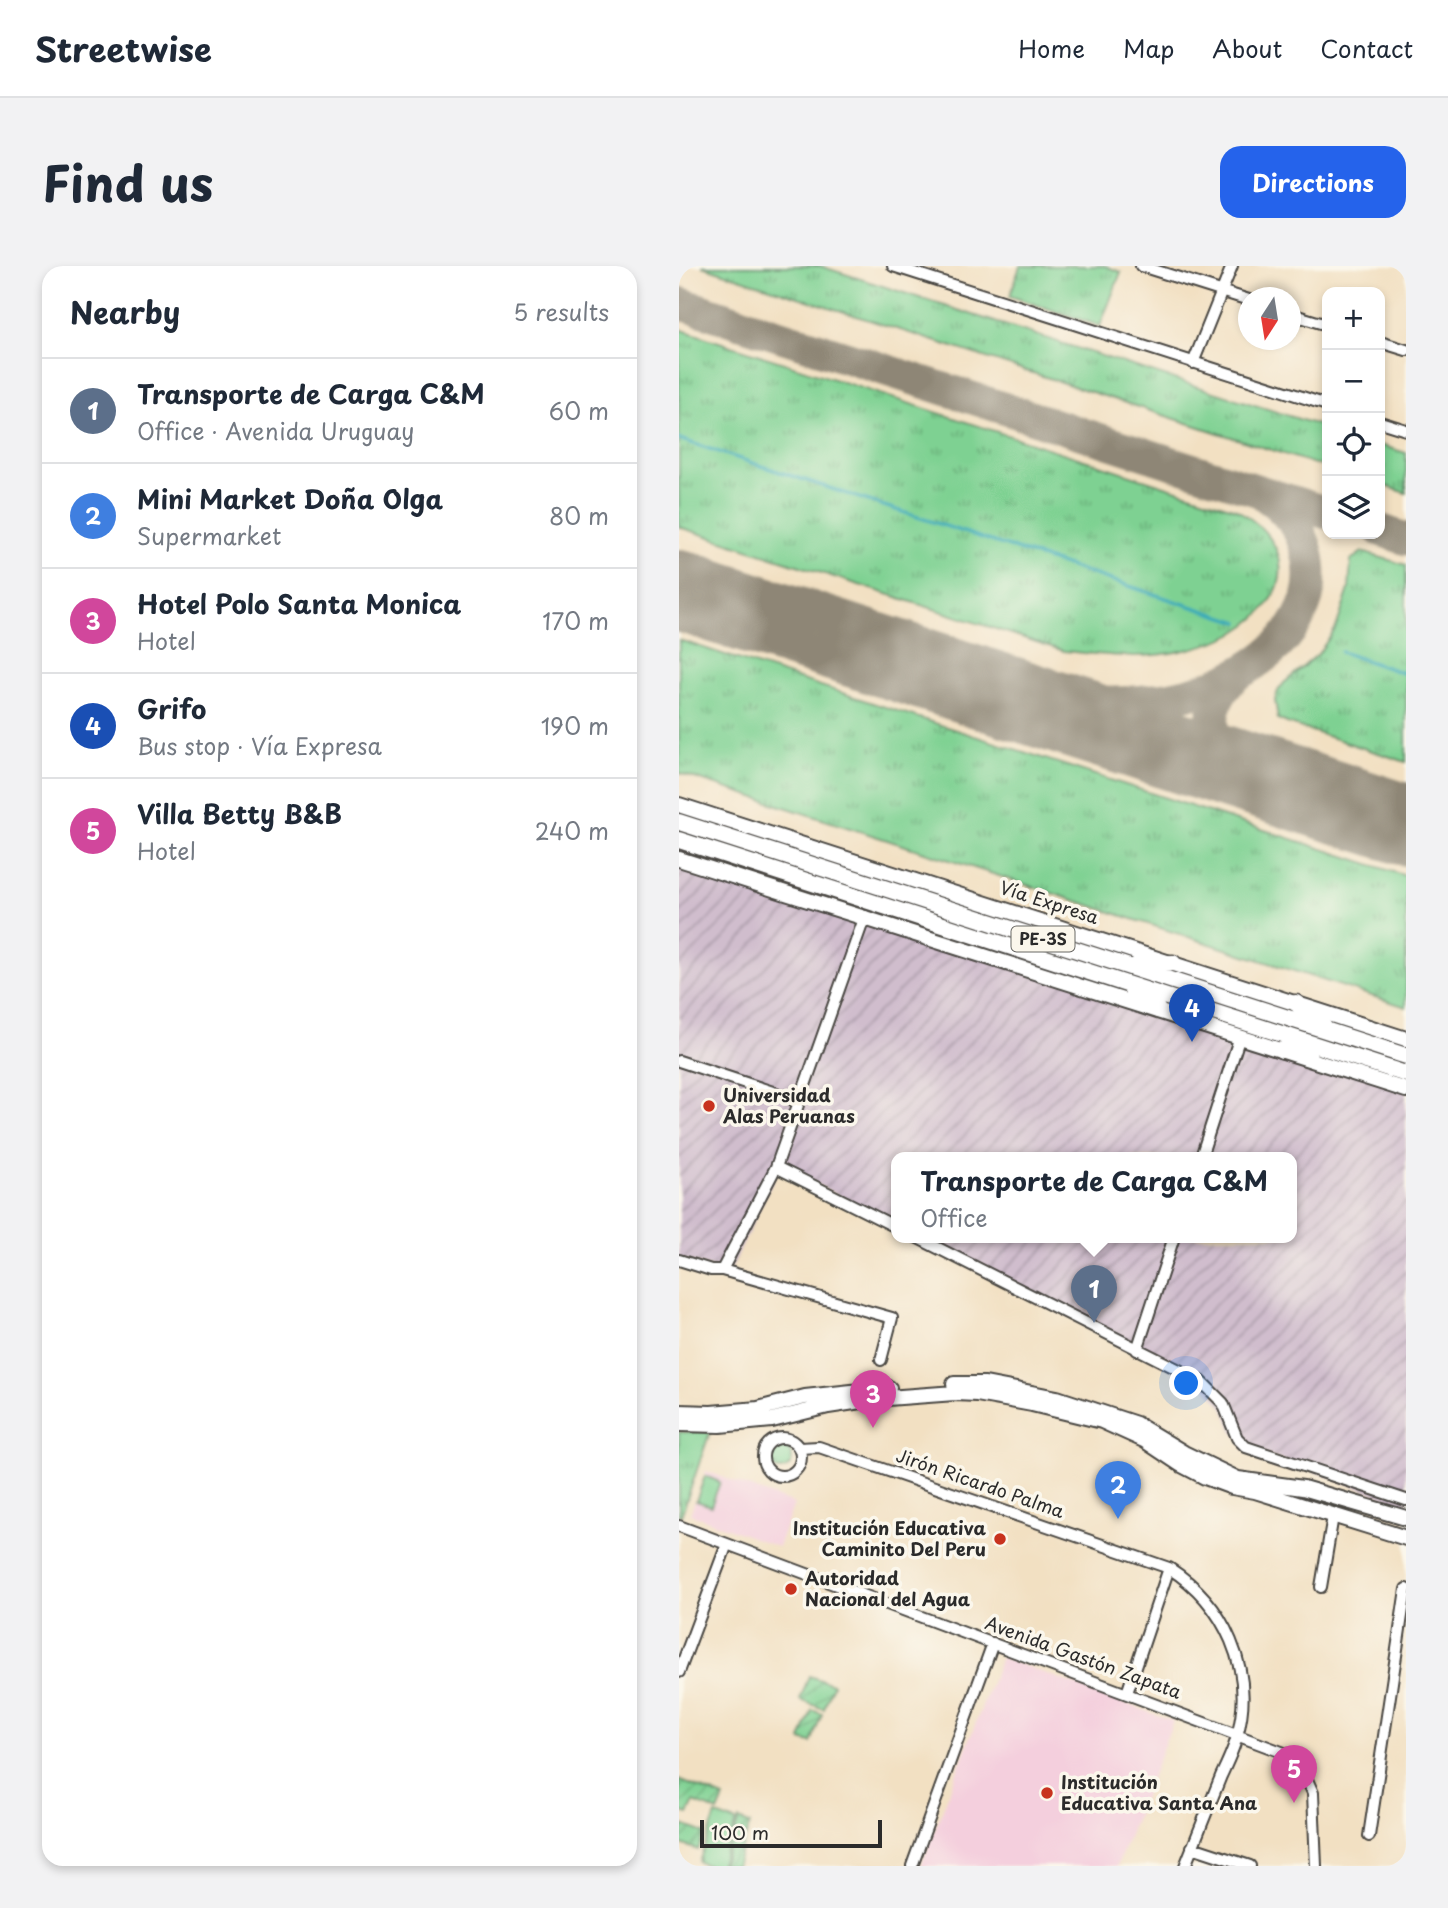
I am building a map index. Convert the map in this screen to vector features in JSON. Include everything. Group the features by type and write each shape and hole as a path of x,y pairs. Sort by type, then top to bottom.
{"main road":[{"name":"Vía Expresa","path":"679,805 1406,1039"},
{"name":"Vía Expresa","path":"679,822 1406,1056"},
{"name":"PE-3S","path":"679,840 1406,1074"},
{"name":"PE-3S","path":"679,859 1406,1090"},
{"path":"1125,965 1173,963"},
{"path":"1121,982 1158,1010"},
{"path":"1296,1003 1328,1031"},
{"path":"1282,1050 1323,1047"},
{"path":"679,1412 711,1413 758,1409 843,1391 985,1384 1057,1398 1136,1424 1184,1453 1238,1479 1303,1488 1406,1526"},
{"path":"679,1424 720,1425 772,1420 828,1406 874,1399 977,1394 1102,1421 1144,1440 1205,1477 1406,1538"},
{"path":"1255,1492 1296,1496 1406,1518"}],"street":[{"path":"893,266 924,271 1193,363 1322,403"},
{"path":"1141,266 1238,297"},
{"path":"1193,363 1232,266"},
{"path":"1301,317 1322,324"},
{"path":"1385,344 1406,350"},
{"path":"1385,424 1406,430"},
{"path":"722,1269 776,1167 865,916"},
{"path":"1203,1152 1240,1036"},
{"path":"679,1061 797,1102"},
{"path":"776,1167 891,1224"},
{"path":"928,1243 1201,1381 1214,1391 1223,1403 1237,1438 1246,1447 1260,1454 1406,1500"},
{"path":"1137,1350 1172,1243"},
{"path":"679,1260 711,1270 722,1269 892,1318 881,1360"},
{"name":"Jirón Ricardo Palma","path":"799,1448 819,1447 1169,1568 1207,1599 1238,1655 1243,1691 1238,1735 1185,1866"},
{"path":"1321,1587 1333,1516"},
{"name":"Avenida Gastón Zapata","path":"679,1526 1287,1754 1301,1766 1313,1793 1316,1866"},
{"path":"679,1672 727,1544"},
{"path":"1127,1693 1169,1568"},
{"path":"1369,1836 1406,1589"},
{"path":"912,1866 993,1643"},
{"path":"1192,1847 1250,1866"}],"shaded area":[{"path":"679,845 1406,1078 1406,1505 1262,1453 1233,1432 1223,1407 1205,1387 930,1243 1297,1243 1297,1152 891,1152 891,1223 780,1165 729,1274 679,1258"},
{"path":"706,1471 794,1504 778,1547 690,1514"},
{"name":"Institución Educativa Santa Ana","path":"1001,1657 1173,1721 1117,1866 921,1866"}],"green space":[{"path":"702,266 820,266 1322,426 1322,466"},
{"path":"1020,266 1105,266 1121,272 1100,326 1010,296"},
{"path":"679,329 1236,509 1256,523 1270,538 1278,554 1281,570 1278,586 1269,603 1255,618 1236,632 1209,644 1167,654 1123,656 1078,653 1064,651 679,527"},
{"path":"1385,447 1406,453 1406,493 1385,486"},
{"path":"1362,552 1406,565 1406,762 1278,719 1275,700 1278,691 1318,654 1336,628 1349,589 1351,560"},
{"path":"679,640 1406,876 1406,1007 679,773"},
{"path":"679,1432 710,1432 681,1516 679,1515"},
{"path":"780,1446 789,1449 792,1458 789,1467 780,1470 771,1467 768,1458 771,1449"},
{"path":"705,1476 720,1482 711,1506 696,1501"},
{"path":"809,1676 833,1684 824,1709 800,1700"},
{"path":"812,1710 822,1714 811,1743 801,1740"},
{"path":"679,1780 724,1798 718,1812 694,1802 688,1814 679,1811"},
{"path":"716,1815 736,1822 720,1866 709,1866 699,1862"},
{"path":"739,1820 750,1824 736,1866 722,1866"},
{"path":"683,1825 705,1833 698,1850 679,1843"}],"waterway":[{"path":"679,439 1239,622"},
{"path":"1341,652 1406,674"}],"taxiway":[{"path":"679,303 1322,511"},
{"path":"1019,700 1117,703 1181,695 1212,686 1241,672 1269,653 1298,619 1307,598 1310,576 1307,552 1299,531 1285,512 1266,496"},
{"path":"1385,532 1406,539"},
{"path":"1234,677 1222,692 1215,707 1215,734 1230,759 1259,778"}],"runway":[{"path":"679,590 1406,825"}],"place":[{"name":"Grifo","path":"1192,1042"},
{"name":"Universidad Alas Peruanas","path":"709,1106"},
{"name":"Transporte de Carga C&M","path":"1094,1323"},
{"name":"Hotel Polo Santa Monica","path":"873,1428"},
{"name":"Mini Market Doña Olga","path":"1118,1519"},
{"name":"Institución Educativa Caminito Del Peru","path":"1000,1539"},
{"name":"Autoridad Nacional del Agua","path":"791,1589"},
{"name":"Institución Educativa Santa Ana","path":"1047,1793"},
{"name":"Villa Betty B&B","path":"1294,1803"}]}
